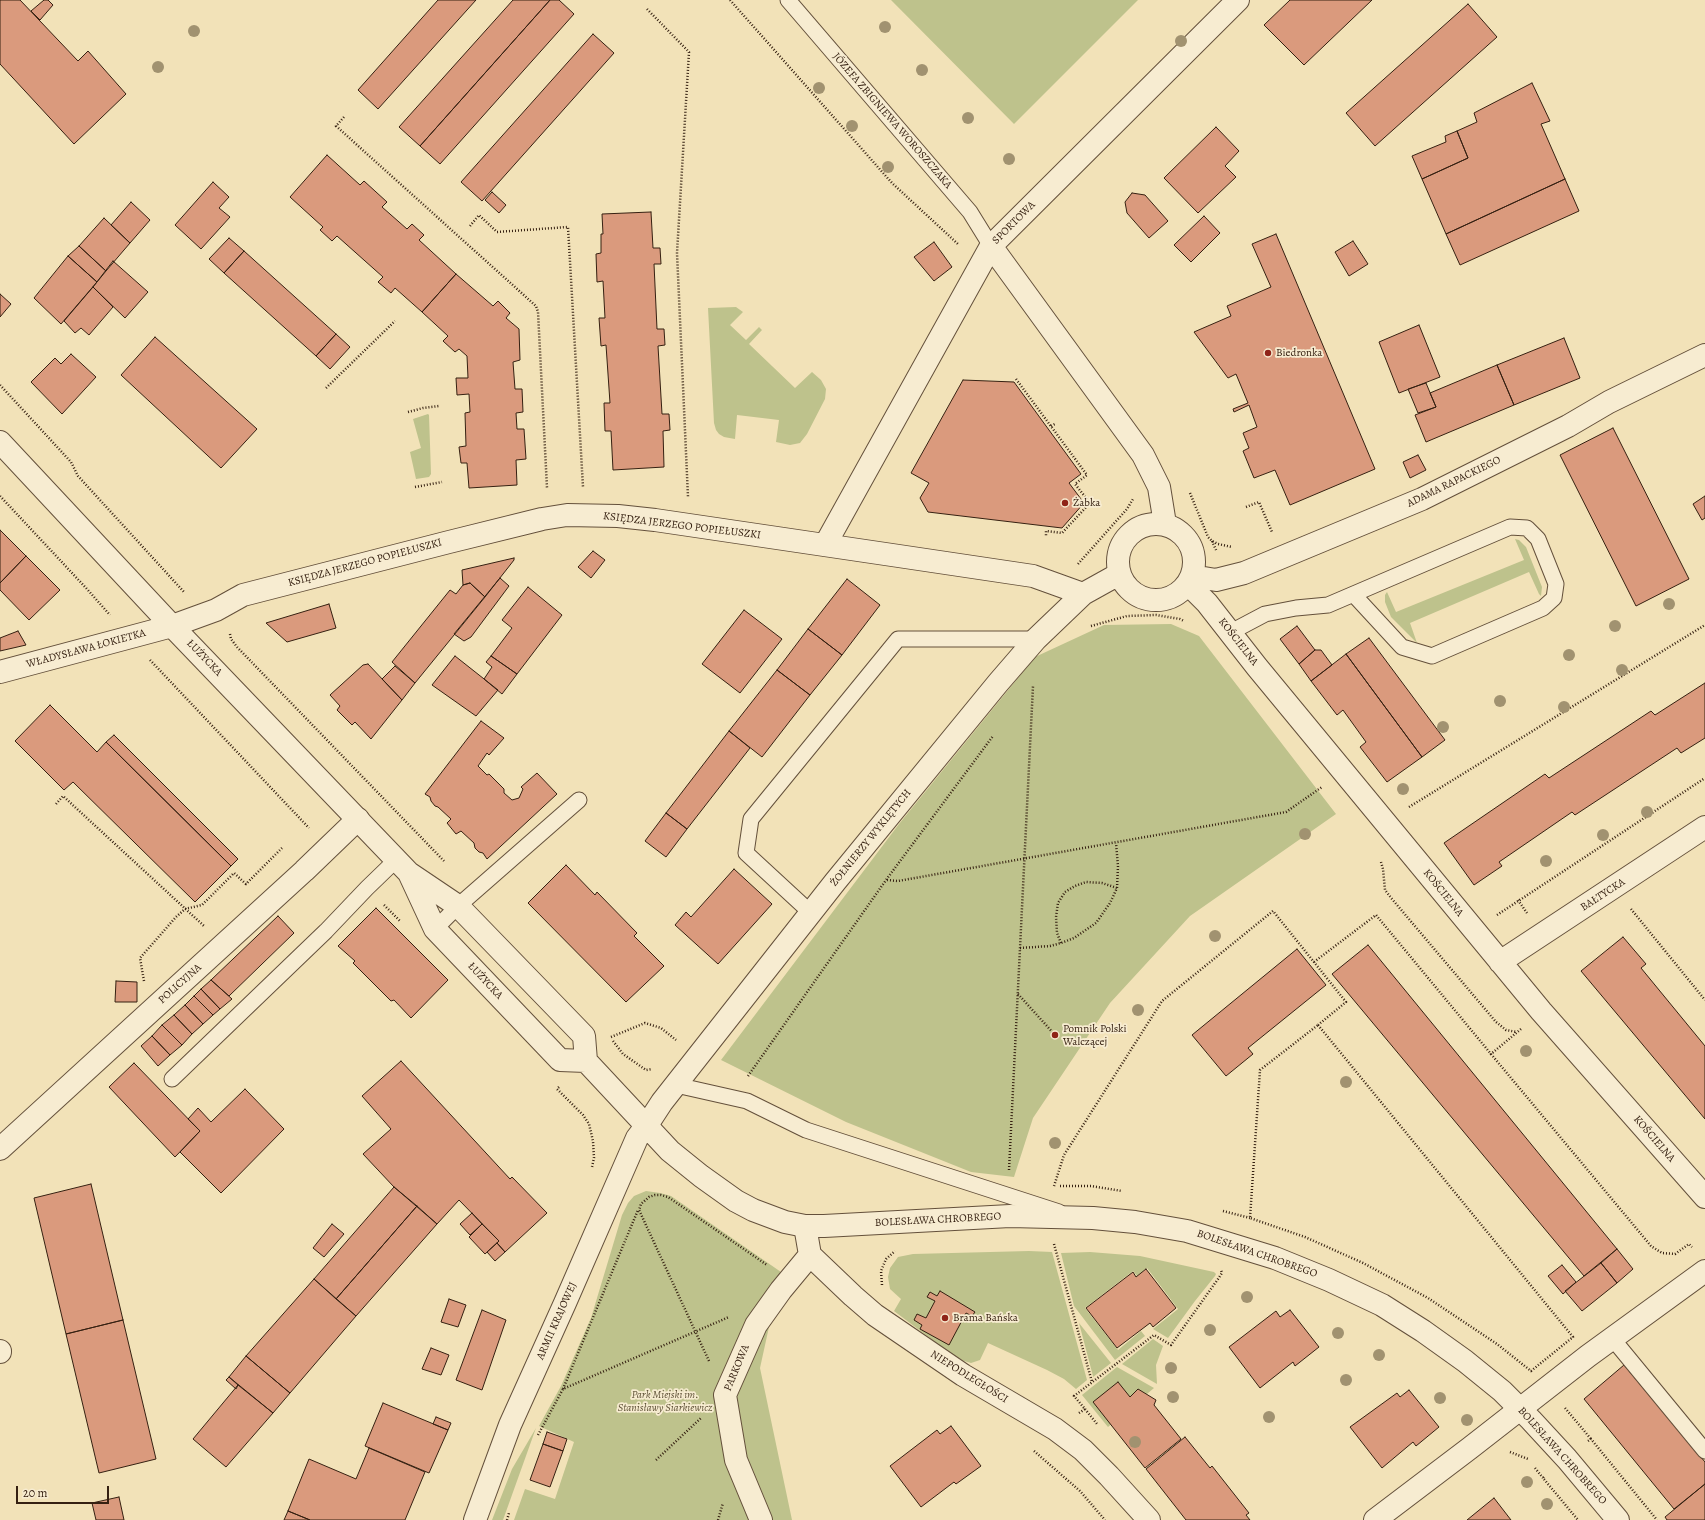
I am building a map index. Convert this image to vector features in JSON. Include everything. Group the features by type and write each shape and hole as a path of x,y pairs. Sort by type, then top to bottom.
{"street":[{"name":"SPORTOWA","path":"1165,524 1159,487 1143,455 991,246 1238,0"},
{"path":"825,545 991,246"},
{"name":"ADAMA RAPACKIEGO","path":"1190,580 1216,580 1244,573 1422,499 1568,426 1609,402 1705,354"},
{"name":"ŁUŻYCKA","path":"0,442 172,626 403,866 435,929 560,1060 586,1061 584,1036 466,899 403,866"},
{"name":"KSIĘDZA JERZEGO POPIEŁUSZKI","path":"172,626 216,610 244,595 542,519 567,516 618,516 655,520 1033,576 1082,594"},
{"path":"1151,523 1165,524 1178,530 1189,541 1194,555 1194,570 1190,580 1178,594 1165,600 1151,600 1137,596 1126,586 1119,574 1117,560 1120,547 1128,536 1139,528 1151,523"},
{"name":"ŻOŁNIERZY WYKLĘTYCH","path":"647,1125 662,1102 811,913 998,683 1036,639 1082,594 1119,574"},
{"name":"KOŚCIELNA","path":"1190,580 1262,673 1500,962 1541,1011 1705,1197"},
{"name":"WŁADYSŁAWA ŁOKIETKA","path":"0,672 172,626"},
{"name":"POLICYJNA","path":"0,1149 358,819"},
{"name":"BAŁTYCKA","path":"1500,962 1705,827"},
{"path":"586,1061 647,1125"},
{"name":"BOLESŁAWA CHROBREGO","path":"647,1125 670,1151 701,1176 736,1201 753,1210 785,1222 805,1226 824,1226 1054,1213 1076,1217 1135,1222 1187,1230 1275,1258 1329,1280 1382,1305 1423,1330 1481,1373 1520,1409 1558,1448 1618,1520"},
{"name":"ARMII KRAJOWEJ","path":"475,1520 510,1425 565,1304 637,1138 647,1125"},
{"path":"805,1226 810,1255"},
{"name":"PARKOWA","path":"761,1520 736,1460 725,1394 756,1325 781,1290 810,1255"},
{"name":"NIEPODLEGŁOŚCI","path":"810,1255 875,1315 963,1375 1055,1429 1088,1455 1149,1520"},
{"path":"1375,1520 1612,1338 1705,1271"}],"lane":[{"name":"JÓZEFA ZBIGNIEWA WOROSZCZAKA","path":"788,0 970,212 991,246"},
{"path":"1231,632 1265,614 1296,608 1328,605 1510,527 1526,528 1538,539 1556,584 1554,598 1543,608 1432,656 1402,647 1354,595"},
{"path":"811,913 746,853 751,819 898,639 1036,639"},
{"path":"435,929 466,899 579,800"},
{"path":"172,1079 326,931 367,888 403,866"},
{"path":"676,1085 747,1101 806,1130 1054,1213"},
{"path":"1612,1338 1705,1451"},
{"path":"0,1351 0,1357"}],"path":[{"path":"730,0 892,183 959,245 978,270"},
{"path":"647,8 689,52 677,253 689,496 684,502"},
{"path":"344,117 336,126 536,306 538,312 547,488"},
{"path":"470,226 479,215 497,232 568,227 583,487"},
{"path":"959,245 978,224"},
{"path":"326,388 395,321"},
{"path":"1016,379 1087,475 1076,484 1090,503 1062,533 1046,531 1046,537"},
{"path":"0,385 71,462 78,476 188,597"},
{"path":"408,412 440,406"},
{"path":"415,487 442,482"},
{"path":"1188,488 1208,537 1218,544 1234,547"},
{"path":"0,496 88,589 129,638 328,847"},
{"path":"1246,507 1259,502 1272,533"},
{"path":"216,610 233,627 230,632 231,639 237,647 466,899"},
{"path":"1089,627 1127,616 1156,615 1180,619 1186,622"},
{"path":"1407,809 1705,625"},
{"path":"1009,1172 1033,681 1029,688"},
{"path":"746,1080 886,880 995,732"},
{"path":"1495,916 1705,778"},
{"path":"1318,780 1327,792"},
{"path":"886,880 898,881 1286,812 1323,786"},
{"path":"56,804 63,796 223,944"},
{"path":"1020,948 1061,944 1074,938 1096,923 1110,903 1117,888 1118,866 1116,842"},
{"path":"156,1006 146,995 140,958 185,909 202,906 234,873 246,884 282,848"},
{"path":"1378,856 1383,868 1385,890 1392,900 1496,1022 1506,1030 1517,1032"},
{"path":"1061,944 1057,932 1056,917 1058,903 1065,892 1086,882 1102,883 1117,888"},
{"path":"367,888 403,926"},
{"path":"1614,888 1705,1000"},
{"path":"1092,1382 1054,1243 1054,1186 1064,1155 1162,1001 1273,911 1346,1002 1318,1024 1260,1070 1250,1218 1305,1237 1363,1263 1428,1298 1497,1344 1531,1371 1573,1337 1318,1024"},
{"path":"1314,962 1376,915 1491,1054"},
{"path":"1017,994 1055,1035"},
{"path":"606,1041 645,1023 661,1028 681,1043"},
{"path":"606,1031 623,1054 646,1070 658,1068"},
{"path":"562,1084 556,1089 583,1115 589,1124 593,1141 594,1158 590,1173"},
{"path":"536,1438 563,1389 641,1204 649,1197 661,1195 668,1197 767,1265 768,1269 763,1278 781,1290"},
{"path":"633,1207 639,1210 725,1394 656,1460"},
{"path":"1046,1243 1062,1244"},
{"path":"875,1315 888,1296 882,1283 881,1271 886,1259 896,1250"},
{"path":"1105,1520 1080,1491 1033,1450 1055,1429 1085,1409 1074,1396 1092,1382 1154,1335 1171,1345 1222,1273 1221,1269 1227,1271"},
{"path":"563,1389 735,1315"},
{"path":"1548,1387 1591,1439"},
{"path":"1505,1456 1511,1452 1528,1459 1543,1478"},
{"path":"507,1520 509,1513"}],"green space":[{"path":"891,0 1138,0 1014,124"},
{"path":"736,307 743,312 730,325 746,340 759,327 762,330 749,344 795,388 812,372 821,380 826,389 825,399 807,434 800,443 790,445 776,442 779,420 737,415 735,439 724,437 716,430 714,423 708,308"},
{"path":"428,414 431,474 429,477 416,479 410,452 421,448 413,419"},
{"path":"1515,539 1519,540 1526,547 1542,587 1541,596 1529,572 1410,623 1417,643 1391,617 1385,602 1385,595 1387,592 1396,612 1524,560"},
{"path":"1171,624 1199,636 1336,814 1190,916 1110,1003 1033,1118 1014,1177 971,1172 846,1122 721,1060 899,824 1035,657 1104,625"},
{"name":"Park Miejski im. Stanisławy Siarkiewicz","path":"646,1191 671,1196 781,1272 760,1368 792,1520 514,1520 525,1489 555,1499 574,1442 539,1426 561,1386 591,1318 622,1215 628,1203 634,1196"},
{"path":"1029,1251 1052,1252 1087,1380 1076,1389 1064,1379 1047,1370 988,1343 980,1360 971,1363 964,1361 951,1354 894,1311 901,1299 890,1289 888,1277 890,1268 898,1257 913,1254"},
{"path":"1090,1252 1140,1256 1214,1272 1216,1274 1168,1338 1153,1329 1178,1309 1147,1268 1137,1276 1133,1271 1085,1308 1118,1350 1141,1331 1145,1336 1115,1360 1074,1306 1061,1253"},
{"path":"1079,1323 1111,1363 1093,1377 1093,1376"},
{"path":"1153,1339 1163,1346 1156,1365 1157,1384 1122,1364"},
{"path":"1117,1367 1154,1388 1108,1427 1082,1395"},
{"path":"536,1428 503,1520 492,1520 512,1469"}],"building":[{"path":"0,0 20,0 78,61 88,51 126,94 74,144 0,64"},
{"path":"44,0 48,0 53,5 40,20 31,11"},
{"path":"438,0 476,0 378,109 358,90"},
{"path":"513,0 550,0 420,146 399,127"},
{"path":"550,0 559,0 574,14 440,164 420,146"},
{"path":"1290,0 1372,0 1304,65 1264,25"},
{"path":"1468,4 1497,37 1375,146 1346,113"},
{"path":"593,34 614,53 482,201 461,182"},
{"path":"1532,83 1550,121 1541,124 1565,179 1446,234 1422,179 1468,158 1457,131 1477,122 1474,113"},
{"path":"1216,127 1239,151 1225,166 1236,177 1198,213 1164,178"},
{"path":"1457,131 1468,158 1422,179 1412,156 1446,142 1445,136"},
{"path":"327,155 360,185 364,181 387,202 382,207 407,229 412,224 424,235 419,240 456,274 422,312 395,288 391,293 378,282 383,277 337,236 332,241 320,230 323,227 290,197"},
{"path":"1565,179 1579,211 1460,265 1446,234"},
{"path":"213,182 229,197 219,208 230,217 201,249 175,225"},
{"path":"492,192 506,205 499,213 485,200"},
{"path":"1132,193 1145,195 1168,221 1149,238 1127,213 1125,202"},
{"path":"131,202 150,220 130,243 111,225"},
{"path":"651,212 653,248 660,248 661,264 654,264 657,329 664,329 665,345 658,346 662,414 669,414 670,430 663,431 664,467 613,470 611,431 605,431 604,403 610,403 606,345 601,346 599,318 605,318 603,281 597,282 596,254 601,253 601,234 603,234 602,214"},
{"path":"1204,216 1220,233 1191,262 1174,245"},
{"path":"104,218 130,243 106,271 79,246"},
{"name":"Biedronka","path":"1276,234 1375,469 1290,505 1275,470 1254,478 1243,451 1249,448 1243,433 1257,427 1249,405 1234,412 1233,409 1248,403 1236,374 1228,378 1194,332 1231,316 1227,306 1271,287 1252,244"},
{"path":"229,238 244,251 224,273 209,259"},
{"path":"1353,241 1368,264 1349,276 1335,252"},
{"path":"934,242 952,267 934,281 914,257"},
{"path":"79,246 106,271 97,282 68,256"},
{"path":"244,251 336,334 316,356 224,273"},
{"path":"68,256 97,282 61,324 34,298"},
{"path":"113,261 148,292 125,318 93,287"},
{"path":"456,274 493,306 498,301 510,313 506,318 519,329 520,360 513,362 515,389 522,389 523,412 516,413 517,429 524,429 526,459 516,460 517,485 469,488 467,463 461,463 459,447 466,446 465,413 470,412 469,394 457,395 456,378 468,378 467,356 459,349 455,352 443,341 448,336 422,312"},
{"path":"93,287 113,307 89,335 81,328 75,333 64,321"},
{"path":"0,294 11,304 0,317"},
{"path":"1419,325 1440,377 1399,393 1379,342"},
{"path":"336,334 350,347 330,369 316,356"},
{"path":"155,337 257,429 221,468 121,375"},
{"path":"1564,338 1580,378 1514,405 1497,365"},
{"path":"71,354 96,377 62,414 31,382 55,358 61,364"},
{"path":"1497,365 1514,405 1426,442 1415,415 1436,407 1430,393"},
{"path":"963,380 1014,382 1081,474 1069,483 1084,503 1062,528 928,512 920,498 929,483 911,473"},
{"path":"1426,383 1436,407 1418,413 1408,389"},
{"path":"1613,428 1689,579 1636,606 1560,455"},
{"path":"1418,455 1426,470 1410,478 1403,462"},
{"path":"1705,496 1705,518 1702,520 1693,504"},
{"path":"0,530 26,556 0,583"},
{"path":"593,551 605,560 591,578 578,567"},
{"path":"26,556 60,590 29,620 0,590 0,583"},
{"path":"514,558 485,597 470,583 463,585 462,570"},
{"path":"500,578 509,586 471,637 464,641 454,634"},
{"path":"847,579 880,605 842,655 808,629"},
{"path":"470,583 485,597 415,683 392,662 450,590 456,594 463,585"},
{"path":"528,587 562,615 517,674 491,656 512,628 502,620"},
{"path":"329,604 336,628 287,642 266,623"},
{"path":"744,610 782,639 740,693 702,664"},
{"path":"1297,626 1315,650 1299,664 1280,639"},
{"path":"808,629 842,655 810,695 777,670"},
{"path":"18,631 26,645 0,651 0,638"},
{"path":"1369,638 1445,740 1422,757 1346,654"},
{"path":"1315,650 1321,650 1332,665 1311,681 1299,664"},
{"path":"1346,654 1422,757 1387,782 1360,747 1366,742 1343,710 1337,715 1311,681"},
{"path":"455,656 498,690 476,716 432,685"},
{"path":"491,656 517,674 502,694 484,679 492,667 486,662"},
{"path":"368,664 402,700 371,739 355,722 352,725 337,710 340,706 330,695 363,665"},
{"path":"395,666 415,683 402,700 382,679"},
{"path":"777,670 810,695 762,757 729,731"},
{"path":"1705,683 1705,738 1681,753 1677,748 1575,815 1572,812 1499,862 1502,866 1474,885 1444,843 1545,774 1549,778 1651,711 1655,715"},
{"path":"50,705 97,752 106,742 231,866 195,902 73,782 64,790 15,741"},
{"path":"481,721 504,738 489,755 487,753 478,766 487,775 489,774 504,789 504,793 512,800 519,798 523,789 521,787 537,773 557,794 487,859 483,853 479,852 475,848 474,843 461,831 456,834 447,823 451,819 435,806 430,797 425,794"},
{"path":"729,731 750,748 687,829 666,813"},
{"path":"114,735 238,859 231,866 106,742"},
{"path":"666,813 687,829 666,857 645,841"},
{"path":"566,865 595,895 597,892 637,933 634,936 664,966 626,1002 528,903"},
{"path":"734,869 772,904 718,964 675,925 686,912 691,917"},
{"path":"376,908 448,980 411,1018 394,1000 391,1001 353,963 355,961 338,946"},
{"path":"278,916 294,933 229,996 211,980"},
{"path":"1623,937 1646,964 1641,968 1705,1046 1705,1119 1581,971"},
{"path":"1368,945 1617,1249 1584,1276 1332,974"},
{"path":"1297,949 1326,985 1248,1048 1253,1054 1226,1076 1192,1035"},
{"path":"211,980 232,999 220,1009 201,989"},
{"path":"116,981 137,982 137,1002 115,1002"},
{"path":"201,989 220,1009 213,1015 194,996"},
{"path":"194,996 213,1015 203,1024 185,1005"},
{"path":"185,1005 203,1024 192,1034 174,1015"},
{"path":"174,1015 192,1034 182,1045 162,1025"},
{"path":"162,1025 182,1045 170,1055 152,1036"},
{"path":"152,1036 170,1055 158,1066 141,1046"},
{"path":"401,1061 510,1179 512,1177 547,1213 505,1252 497,1243 499,1241 459,1200 437,1224 394,1187 363,1154 391,1129 362,1096"},
{"path":"134,1063 200,1131 175,1157 109,1087"},
{"path":"245,1089 284,1129 221,1193 180,1152 200,1131 188,1119 198,1108 211,1122"},
{"path":"91,1184 123,1320 66,1334 34,1198"},
{"path":"394,1187 417,1206 336,1299 314,1279"},
{"path":"417,1206 437,1224 356,1316 336,1299"},
{"path":"472,1213 482,1224 470,1235 460,1224"},
{"path":"332,1224 344,1234 324,1257 313,1248"},
{"path":"482,1224 499,1241 485,1254 469,1237"},
{"path":"497,1243 505,1252 495,1261 487,1252"},
{"path":"1617,1249 1633,1269 1617,1283 1601,1263"},
{"path":"1601,1263 1617,1283 1582,1311 1565,1291"},
{"path":"1562,1265 1576,1282 1563,1294 1548,1276"},
{"path":"1146,1269 1176,1308 1153,1327 1150,1323 1117,1348 1086,1308 1133,1272 1136,1277"},
{"path":"314,1279 356,1316 290,1393 246,1356"},
{"name":"Brama Bańska","path":"940,1291 975,1312 972,1316 966,1313 949,1345 920,1329 922,1325 914,1320 917,1314 926,1318 935,1301 927,1297 930,1292 937,1296"},
{"path":"449,1299 466,1305 458,1327 441,1322"},
{"path":"482,1310 506,1320 482,1390 456,1380"},
{"path":"1290,1310 1319,1347 1295,1366 1293,1362 1260,1388 1229,1347 1276,1311 1280,1317"},
{"path":"123,1320 156,1459 99,1473 66,1334"},
{"path":"431,1348 449,1355 441,1375 422,1369"},
{"path":"246,1356 290,1393 273,1413 229,1377"},
{"path":"1624,1365 1705,1462 1705,1484 1674,1509 1584,1399"},
{"path":"229,1377 238,1385 236,1389 226,1380"},
{"path":"1118,1382 1130,1397 1138,1389 1156,1400 1154,1405 1181,1439 1145,1468 1093,1402"},
{"path":"238,1385 273,1413 226,1467 193,1439"},
{"path":"1409,1390 1439,1427 1416,1446 1413,1442 1382,1468 1350,1427 1397,1393 1400,1397"},
{"path":"383,1403 448,1430 429,1473 365,1446"},
{"path":"436,1417 451,1423 448,1430 433,1424"},
{"path":"951,1426 981,1466 956,1484 954,1482 921,1507 890,1466 937,1430 940,1434"},
{"path":"547,1432 567,1439 563,1451 543,1444"},
{"path":"1185,1437 1210,1468 1212,1466 1249,1513 1246,1515 1250,1520 1186,1520 1146,1469"},
{"path":"543,1444 563,1451 550,1487 530,1480"},
{"path":"369,1448 425,1472 405,1520 310,1520 288,1511 309,1459 356,1479"},
{"path":"1705,1484 1705,1520 1667,1520 1665,1517"},
{"path":"119,1497 124,1520 96,1520 92,1503"},
{"path":"1494,1498 1511,1520 1467,1520"},
{"path":"288,1511 310,1520 284,1520"}],"place":[{"name":"Biedronka","path":"1268,353"},
{"name":"Żabka","path":"1065,503"},
{"name":"Pomnik Polski Walczącej","path":"1055,1035"},
{"name":"Brama Bańska","path":"945,1318"}]}
